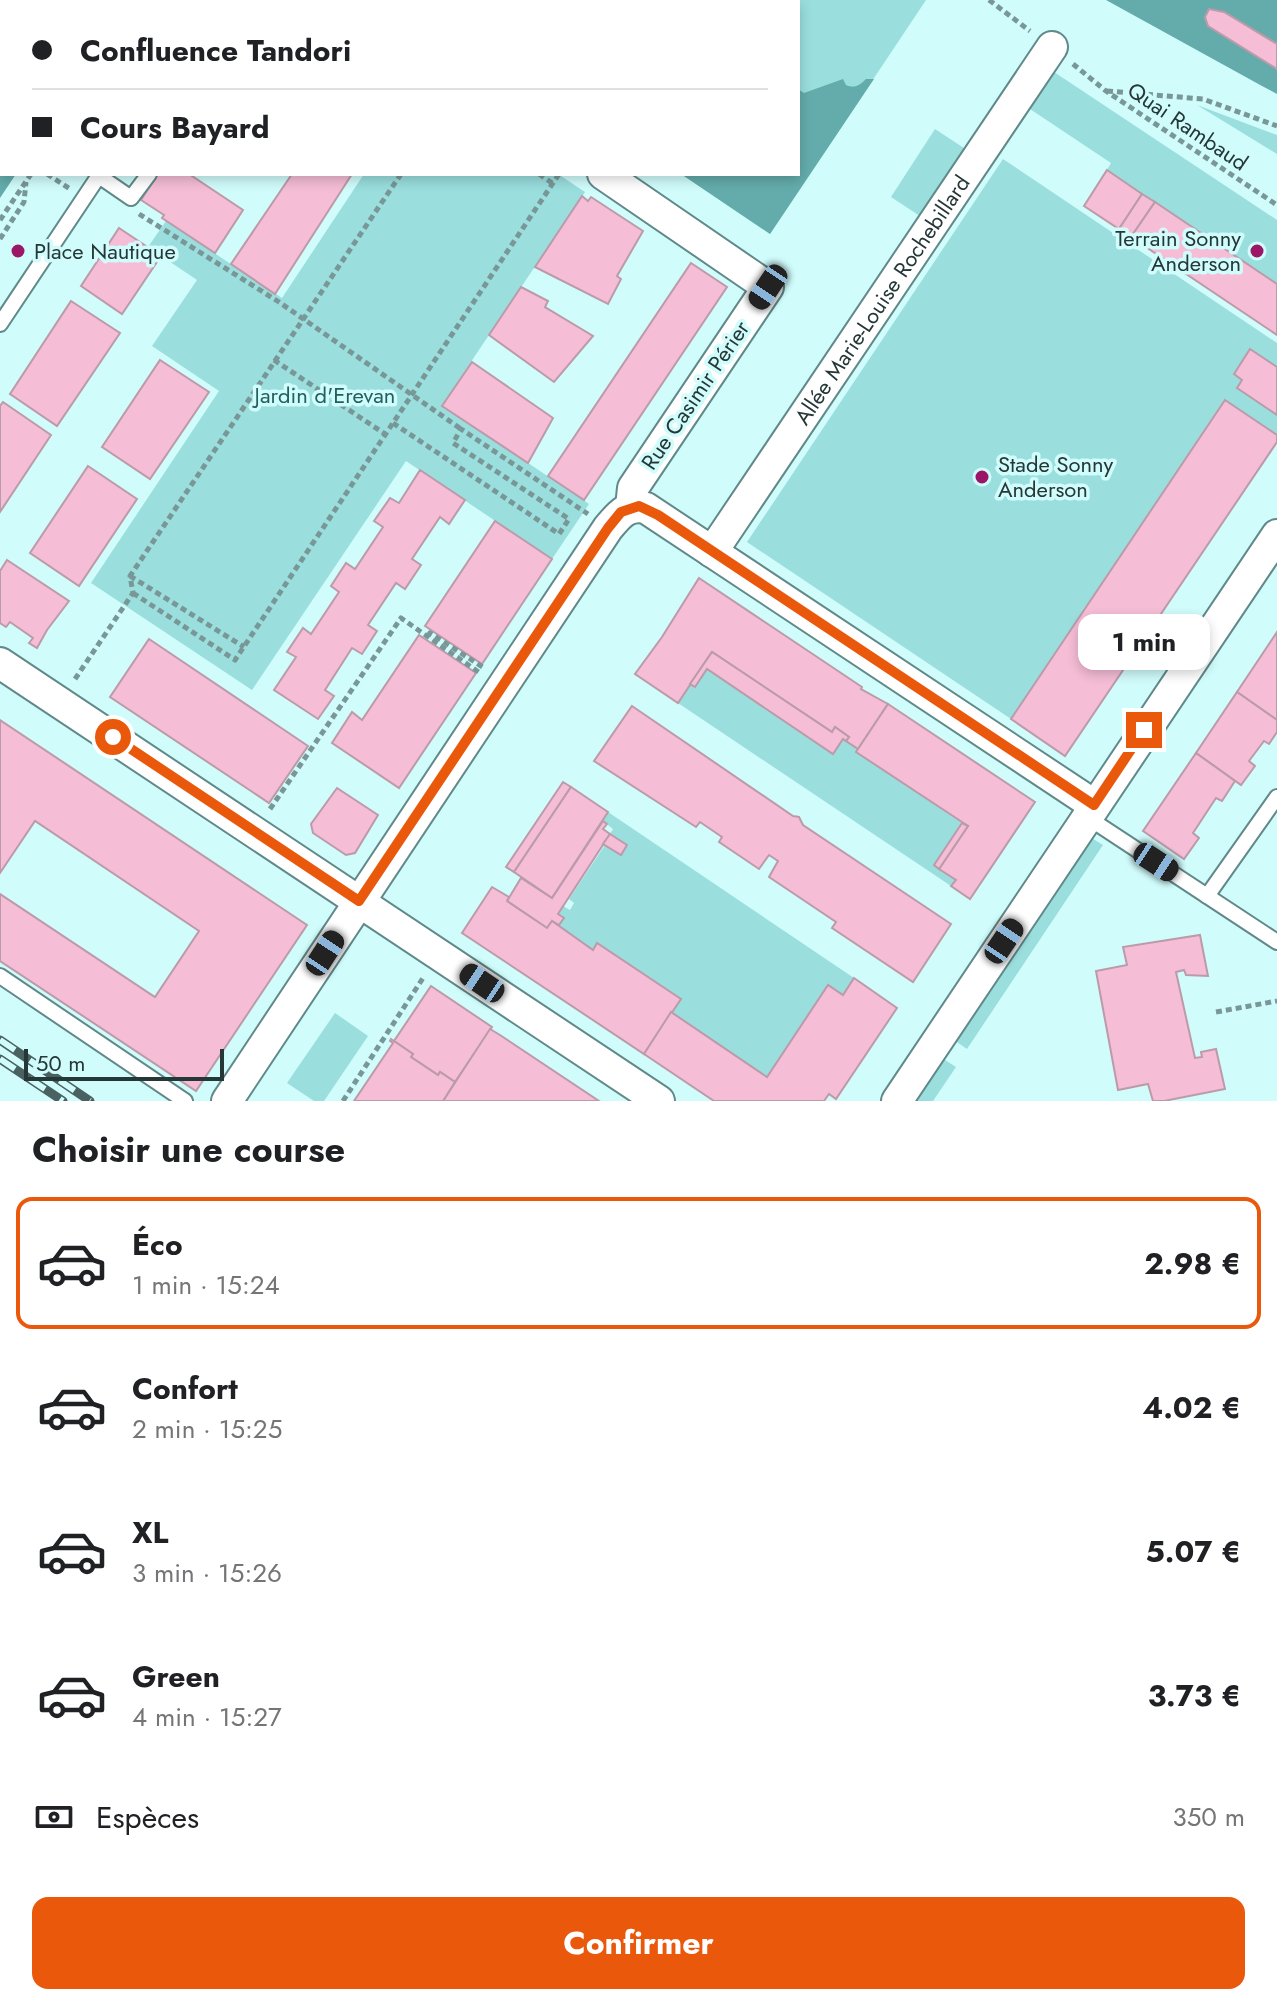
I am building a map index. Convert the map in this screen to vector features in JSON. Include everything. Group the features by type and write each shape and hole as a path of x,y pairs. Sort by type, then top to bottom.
{"street":[{"name":"Allée Marie-Louise Rochebillard","path":"712,552 1052,47"},
{"name":"Rue Casimir Périer","path":"227,1101 608,528 621,512 631,507 633,488 768,287 606,176"},
{"path":"631,507 646,508 1090,811"},
{"path":"897,1101 1277,535"},
{"path":"0,663 659,1101"}],"lane":[{"path":"0,324 99,176"},
{"path":"101,176 131,198 148,176"},
{"path":"1207,896 1277,797"},
{"path":"1090,811 1207,896 1277,942"},
{"path":"0,976 185,1101"}],"path":[{"name":"Quai Rambaud","path":"1277,126 1203,99 1106,91 1277,205"},
{"path":"0,220 30,176"},
{"path":"50,176 69,188"},
{"path":"75,679 133,593 130,576 400,176"},
{"path":"542,176 552,183"},
{"path":"133,593 235,660 557,176"},
{"path":"0,239 24,202 26,182"},
{"path":"162,228 589,514"},
{"path":"274,360 385,434"},
{"path":"393,423 559,534 569,519 453,443 461,429"},
{"path":"130,576 244,647"},
{"path":"270,809 401,618 477,671"},
{"path":"428,636 430,633 485,668"},
{"path":"343,1101 428,971"},
{"path":"1216,1012 1277,1001"}],"green space":[{"path":"800,0 926,0 770,234 684,176 800,176"},
{"path":"1045,66 1277,220 1277,284 1107,170 1111,163 1021,103"},
{"path":"1197,105 1277,135 1277,154"},
{"path":"935,129 973,154 929,222 891,197"},
{"name":"Stade Sonny Anderson","path":"1003,159 1277,343 1277,435 1224,400 1011,719 747,542"},
{"name":"Jardin d'Erevan","path":"363,176 561,176 585,192 442,405 589,504 552,559 406,461 252,690 91,583 219,391 152,346 197,280 148,247 166,221 282,298"},
{"path":"707,669 833,753 843,739 858,749 857,752 962,823 934,865 956,880 951,886 678,703 690,684 695,687"},
{"path":"608,812 854,978 843,995 828,986 767,1077 671,1012 680,998 598,943 592,950 559,925 564,918 558,914 563,906 570,910 574,903 569,899 605,845 621,855 627,846 610,834 613,829 603,821"},
{"path":"1090,837 1103,845 967,1049 954,1040"},
{"path":"335,1013 368,1036 324,1101 314,1101 287,1083"},
{"path":"942,1058 956,1067 933,1101 914,1101"}],"shaded area":[{"path":"1106,0 1277,0 1277,94 1262,86"},
{"path":"843,79 846,85 852,87 866,79 874,79 770,234 684,176 800,176 800,90 804,93"},
{"path":"0,176 15,176 0,198"}],"building":[{"path":"1209,9 1224,12 1277,44 1277,69 1208,26 1205,17"},
{"path":"1107,170 1142,194 1119,229 1084,206"},
{"path":"157,176 192,176 243,210 215,253 162,218 164,215 141,200"},
{"path":"291,176 351,176 275,294 231,264"},
{"path":"1142,194 1155,202 1131,237 1119,229"},
{"path":"582,196 588,201 591,197 643,231 617,276 621,279 608,304 535,267"},
{"path":"1155,202 1277,284 1277,335 1131,237"},
{"path":"119,228 161,256 122,314 81,286"},
{"path":"691,263 727,287 584,500 548,476"},
{"path":"521,287 548,301 545,307 593,336 554,382 489,335"},
{"path":"71,301 120,333 57,426 10,394"},
{"path":"1250,349 1277,367 1277,415 1237,388 1242,380 1234,374"},
{"path":"160,360 209,392 150,479 102,447"},
{"path":"472,362 553,418 528,463 442,406"},
{"path":"1225,400 1277,435 1277,442 1065,756 1011,719"},
{"path":"3,402 51,435 0,512 0,406"},
{"path":"88,466 137,499 79,586 30,553"},
{"path":"420,470 465,500 449,524 440,517 412,559 421,565 405,589 396,583 368,625 377,631 362,654 352,648 325,690 334,696 318,719 274,690 296,657 287,652 303,628 311,634 339,592 331,586 346,563 355,569 383,527 374,521 390,498 399,503"},
{"path":"495,521 552,559 482,664 425,626"},
{"path":"7,560 69,601 37,648 29,643 33,638 10,622 6,627 0,623 0,571"},
{"path":"699,578 861,689 888,704 858,749 846,741 849,737 835,727 832,732 712,652 678,703 635,674"},
{"path":"1277,632 1277,720 1237,692"},
{"path":"419,635 476,673 399,788 332,743 352,712 362,720"},
{"path":"149,639 308,746 269,803 110,697"},
{"path":"712,652 832,732 835,727 849,737 846,741 843,739 833,754 707,669 695,687 690,684"},
{"path":"1237,692 1277,720 1277,732 1269,744 1264,741 1249,761 1255,766 1241,785 1196,753"},
{"path":"888,704 1035,802 970,899 951,886 956,880 939,869 968,826 856,752"},
{"path":"632,706 793,816 799,817 803,825 951,924 913,982 832,928 836,922 769,877 778,861 769,855 759,869 719,842 722,837 700,822 696,827 594,761"},
{"path":"0,720 307,925 196,1091 0,961 0,894 155,997 199,931 35,821 0,873"},
{"path":"1196,753 1235,781 1222,801 1216,798 1193,833 1199,838 1184,859 1143,831"},
{"path":"563,782 571,787 514,872 506,867"},
{"path":"571,787 608,812 552,898 514,872"},
{"path":"337,788 378,815 355,853 346,855 313,833 311,824"},
{"path":"603,821 607,824 603,829 610,834 558,914 564,918 559,925 552,921 547,928 507,901 521,878 552,898"},
{"path":"962,823 968,826 939,869 934,865"},
{"path":"610,834 627,845 621,855 603,844"},
{"path":"492,887 547,928 552,921 593,950 597,943 681,999 644,1054 462,933"},
{"path":"1200,935 1208,976 1186,975 1184,970 1176,972 1195,1058 1202,1057 1201,1052 1216,1049 1225,1089 1164,1101 1153,1101 1148,1084 1118,1090 1096,971 1127,965 1123,947"},
{"path":"854,978 897,1008 836,1099 829,1094 824,1101 714,1101 644,1054 671,1012 767,1077 828,985 843,995"},
{"path":"431,986 492,1027 455,1082 411,1057 413,1054 394,1041"},
{"path":"490,1029 500,1035 599,1101 443,1101"},
{"path":"391,1039 413,1054 411,1057 455,1082 443,1101 354,1101 393,1043"}],"railway":[{"path":"0,1040 90,1101"},
{"path":"0,1059 63,1101"}],"place":[{"name":"Place Nautique","path":"18,251"},
{"name":"Terrain Sonny Anderson","path":"1257,251"},
{"name":"Stade Sonny Anderson","path":"982,477"}],"route":[{"path":"113,737 359,901 608,528 621,512 639,506 658,515 1094,805 1144,730"}]}
